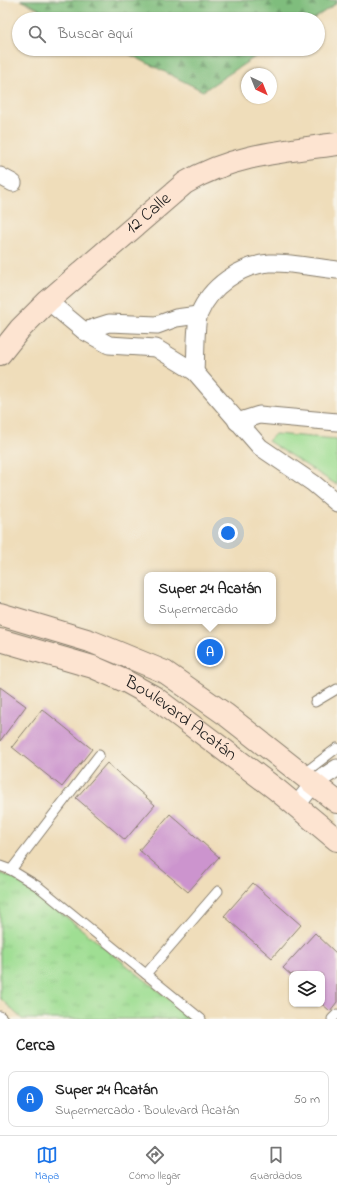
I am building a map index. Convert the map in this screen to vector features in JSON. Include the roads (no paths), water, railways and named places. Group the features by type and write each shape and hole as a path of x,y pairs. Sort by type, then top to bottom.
{"main road":[{"name":"12 Calle","path":"0,354 20,329 48,301 185,183 196,176 215,167 243,159 337,144"},
{"name":"Boulevard Acatán","path":"0,614 90,641 137,659 165,672 225,714 337,802"},
{"name":"Boulevard Acatán","path":"0,640 93,667 127,682 154,697 296,806 337,840"}],"street":[{"path":"195,372 198,315 211,293 227,278 248,268 270,263 337,270"},
{"path":"48,301 84,331 109,345 156,348 195,372 260,447 313,483 337,502"},
{"path":"84,331 109,323 157,325 176,318 198,315"},
{"path":"156,348 157,325"},
{"path":"237,422 259,415 337,422"},
{"path":"296,806 309,779 337,768"}],"lane":[{"path":"315,702 337,689"},
{"path":"309,779 337,748"},
{"path":"11,870 99,755"},
{"path":"0,866 11,870 39,887 202,1019"},
{"path":"146,974 218,891"},
{"path":"332,1019 337,1014"},
{"path":"0,1016 3,1019"}],"place":[{"name":"Super 24 Acatán","path":"210,652"}]}
